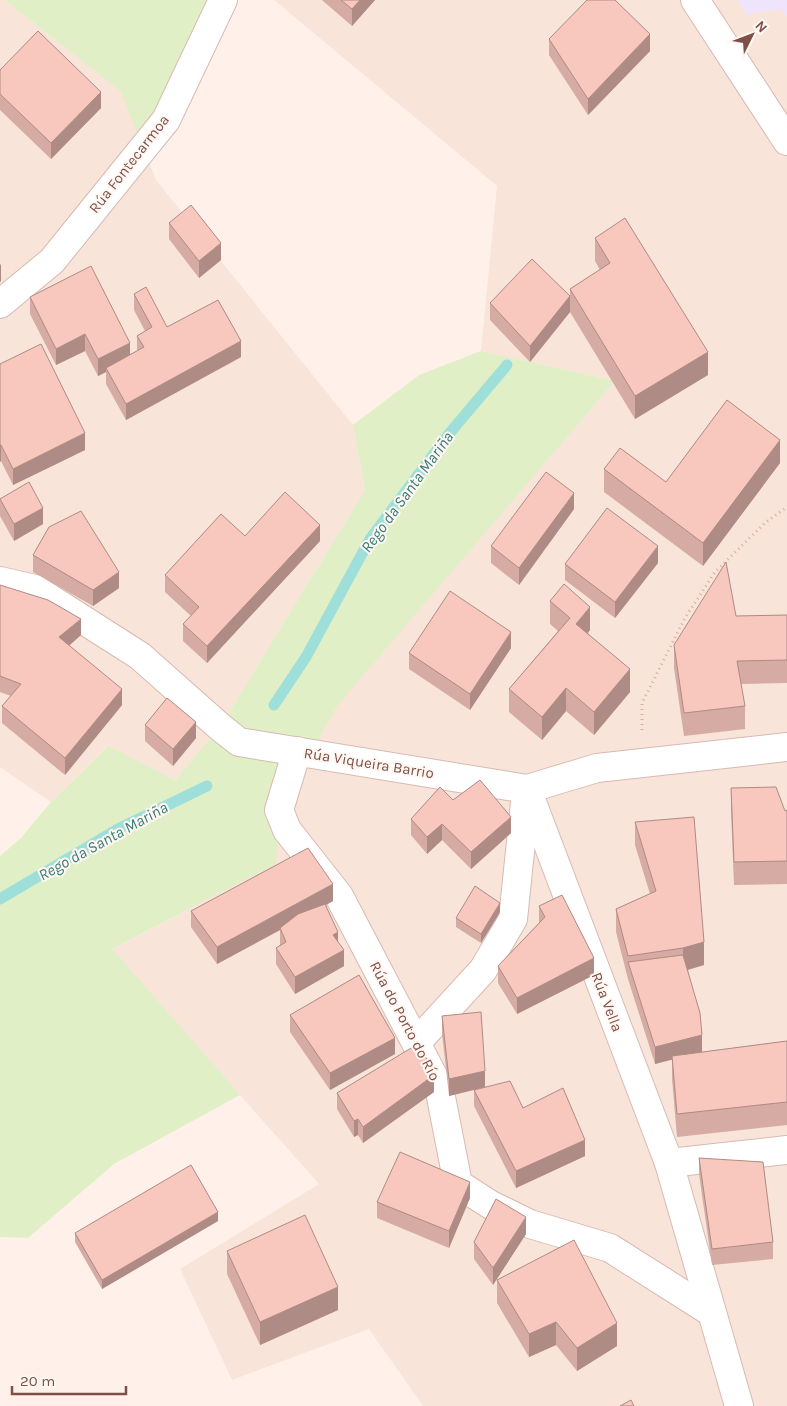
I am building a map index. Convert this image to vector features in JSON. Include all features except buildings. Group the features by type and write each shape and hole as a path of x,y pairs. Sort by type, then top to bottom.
{"street":[{"name":"Rúa Fontecarmoa","path":"0,304 52,261 166,120 223,0"},
{"path":"694,0 787,141"},
{"name":"Rúa Viqueira Barrio","path":"0,582 36,589 140,656 239,742 526,789 597,768 787,747"},
{"name":"Rúa do Porto do Río","path":"297,751 278,810 287,830 339,896 440,1087 458,1184 491,1205 530,1224 610,1248 712,1312"},
{"path":"417,1042 483,970 512,919 526,789"},
{"name":"Rúa Vella","path":"526,789 669,1163 739,1406"},
{"path":"669,1163 787,1150"}],"path":[{"path":"642,763 642,703 685,618 715,572 766,522 787,507"}],"shaded area":[{"path":"0,0 5,0 121,92 156,180 353,425 365,490 220,727 175,780 107,746 51,802 0,767"},
{"path":"274,0 787,0 787,1406 423,1406 369,1329 232,1380 180,1269 319,1184 111,950 275,864 279,810 297,751 615,381 481,351 497,186"},
{"path":"738,0 787,0 787,16 782,9 746,14"}],"green space":[{"path":"5,0 223,0 143,149 121,92"},
{"path":"481,351 615,381 337,706 279,810 276,864 112,949 240,1095 114,1164 28,1238 0,1237 0,856 21,838 51,802 108,746 175,780 220,727 365,490 353,425 419,375"}],"waterway":[{"name":"Rego da Santa Mariña","path":"274,705 306,657 370,539 448,435 507,365"},
{"name":"Rego da Santa Mariña","path":"0,899 118,829 207,786"}]}
